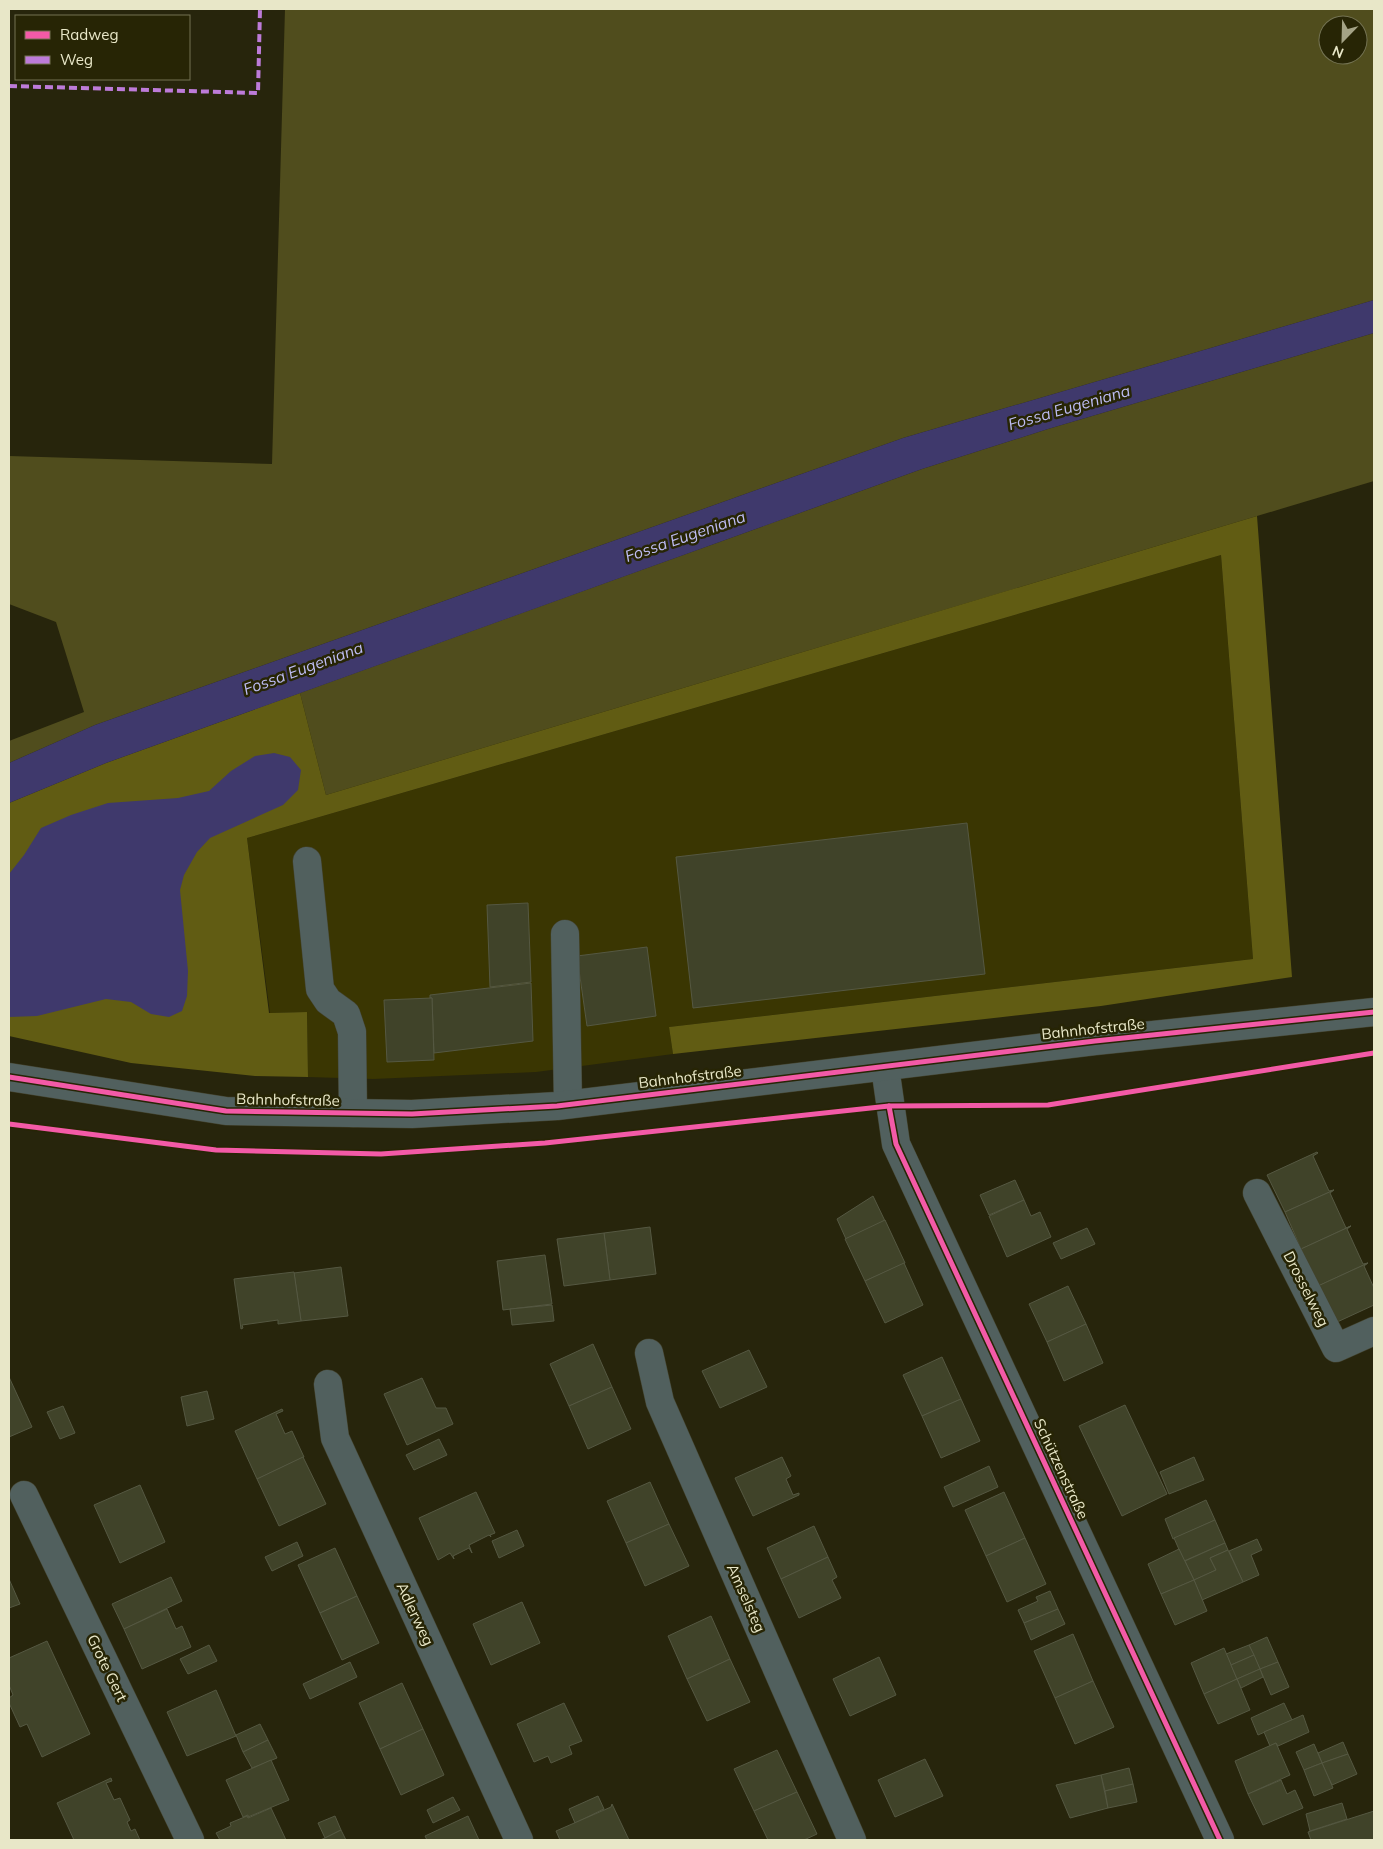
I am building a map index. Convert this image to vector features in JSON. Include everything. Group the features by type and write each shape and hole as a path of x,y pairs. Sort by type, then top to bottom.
{"street":[{"path":"307,861 320,989 328,1001 346,1014 352,1032 353,1113"},
{"path":"565,934 568,1104"},
{"name":"Bahnhofstraße","path":"9,1077 226,1111 412,1114 568,1104 1096,1041 1374,1012"},
{"name":"Schützenstraße","path":"885,1067 896,1144 1220,1840"},
{"name":"Drosselweg","path":"1257,1193 1336,1348 1374,1331"},
{"name":"Amselsteg","path":"649,1353 660,1402 852,1840"},
{"name":"Adlerweg","path":"328,1384 335,1438 519,1840"},
{"name":"Grote Gert","path":"24,1495 190,1840"}],"shaded area":[{"path":"285,9 1374,9 1374,300 903,438 95,725 9,763 9,741 84,712 56,622 9,604 9,456 272,464"},
{"path":"1374,333 1374,481 326,795 300,693 922,469 1048,429"},
{"path":"1257,516 1292,977 1101,1006 673,1054 669,1027 1253,959 1221,555 247,838 269,1013 307,1012 308,1077 255,1076 131,1063 9,1036 9,803 106,763 300,693 326,795"},
{"path":"1221,555 1253,959 669,1027 673,1054 536,1072 373,1079 308,1077 307,1012 270,1013 247,838"}],"water":[{"name":"Fossa Eugeniana","path":"1374,300 1374,333 1048,429 922,469 106,763 9,803 9,763 95,725 903,438"},
{"path":"274,753 290,757 301,770 298,790 283,805 210,838 197,852 184,875 180,890 188,971 187,996 182,1011 169,1017 151,1014 131,1002 106,999 37,1016 9,1017 9,874 41,828 71,815 108,803 178,798 209,791 231,771 255,756"}],"building":[{"path":"967,823 985,974 693,1008 676,857"},
{"path":"528,903 531,982 490,987 487,905"},
{"path":"647,947 656,1016 587,1026 577,956"},
{"path":"531,983 533,1041 434,1053 432,998 430,998 430,995"},
{"path":"432,998 434,1060 387,1062 384,1000"},
{"path":"1317,1152 1313,1156 1329,1191 1334,1190 1285,1212 1267,1175"},
{"path":"1015,1180 1024,1200 989,1215 980,1195"},
{"path":"1334,1190 1330,1193 1346,1228 1351,1226 1301,1249 1285,1212"},
{"path":"873,1196 885,1221 846,1239 837,1219"},
{"path":"1024,1200 1031,1216 1040,1212 1051,1237 1007,1257 989,1216"},
{"path":"885,1220 905,1263 865,1281 845,1239"},
{"path":"1351,1226 1347,1229 1363,1264 1368,1263 1318,1286 1301,1249"},
{"path":"650,1227 656,1274 610,1280 604,1233"},
{"path":"1087,1228 1095,1244 1061,1259 1053,1243"},
{"path":"604,1233 610,1280 564,1286 557,1239"},
{"path":"545,1255 552,1304 503,1310 497,1261"},
{"path":"904,1263 923,1305 885,1323 865,1281"},
{"path":"1368,1263 1364,1266 1374,1288 1374,1305 1335,1323 1318,1286"},
{"path":"341,1267 348,1316 301,1321 294,1273"},
{"path":"294,1272 301,1321 278,1324 278,1320 242,1325 243,1328 241,1329 234,1279"},
{"path":"1068,1286 1086,1324 1047,1342 1029,1304"},
{"path":"552,1305 554,1321 512,1325 510,1309"},
{"path":"1086,1324 1103,1363 1064,1381 1047,1342"},
{"path":"593,1344 612,1387 569,1406 550,1364"},
{"path":"749,1350 767,1387 720,1408 702,1371"},
{"path":"942,1357 961,1399 922,1416 903,1375"},
{"path":"9,1377 32,1427 9,1437"},
{"path":"422,1378 436,1408 446,1408 453,1424 407,1445 384,1394"},
{"path":"612,1387 631,1429 588,1449 569,1406"},
{"path":"207,1391 214,1419 187,1426 181,1397"},
{"path":"961,1399 980,1441 941,1458 922,1416"},
{"path":"1125,1405 1167,1494 1122,1516 1079,1426"},
{"path":"63,1406 75,1433 60,1439 47,1412"},
{"path":"282,1409 283,1411 276,1414 285,1434 292,1431 304,1457 257,1479 235,1431"},
{"path":"439,1439 447,1455 414,1470 406,1455"},
{"path":"303,1457 326,1504 279,1526 257,1479"},
{"path":"782,1457 791,1476 786,1479 793,1495 799,1493 799,1495 753,1516 735,1478"},
{"path":"1194,1457 1204,1480 1169,1494 1160,1472"},
{"path":"989,1466 998,1487 953,1507 944,1487"},
{"path":"650,1482 669,1524 626,1543 607,1501"},
{"path":"140,1485 165,1542 120,1563 94,1505"},
{"path":"476,1492 495,1533 490,1535 491,1537 489,1535 469,1545 472,1553 469,1548 453,1556 454,1559 450,1553 438,1560 419,1518"},
{"path":"1004,1492 1025,1538 986,1556 965,1510"},
{"path":"1206,1500 1215,1520 1173,1539 1165,1519"},
{"path":"1215,1520 1225,1543 1184,1561 1174,1538"},
{"path":"669,1524 689,1566 645,1586 626,1543"},
{"path":"814,1526 828,1557 781,1579 767,1548"},
{"path":"517,1530 524,1546 499,1558 492,1541"},
{"path":"1025,1538 1046,1584 1007,1602 986,1556"},
{"path":"1257,1539 1262,1550 1251,1555 1259,1575 1243,1582 1229,1551"},
{"path":"297,1542 303,1556 272,1571 265,1557"},
{"path":"1225,1543 1228,1550 1210,1558 1216,1570 1194,1580 1185,1561"},
{"path":"335,1548 357,1596 320,1613 298,1565"},
{"path":"1179,1549 1194,1580 1161,1594 1148,1564"},
{"path":"1228,1550 1243,1582 1202,1600 1194,1580 1216,1570 1210,1558"},
{"path":"828,1557 837,1577 832,1580 841,1598 799,1618 781,1579"},
{"path":"171,1577 182,1601 124,1629 112,1604"},
{"path":"9,1579 20,1604 9,1608"},
{"path":"1194,1580 1207,1611 1175,1625 1161,1594"},
{"path":"1050,1591 1058,1609 1024,1623 1018,1610 1038,1601 1036,1597"},
{"path":"357,1596 379,1643 342,1660 320,1613"},
{"path":"522,1602 540,1643 491,1665 473,1624"},
{"path":"167,1609 176,1629 182,1626 191,1647 142,1669 124,1629"},
{"path":"1058,1609 1065,1624 1031,1640 1024,1623"},
{"path":"711,1616 730,1659 687,1679 668,1636"},
{"path":"1073,1634 1093,1681 1055,1698 1034,1651"},
{"path":"1267,1637 1278,1662 1260,1669 1249,1645"},
{"path":"47,1641 90,1734 42,1757 27,1724 20,1727 9,1703 9,1698 13,1695 9,1685 9,1658"},
{"path":"209,1645 217,1661 188,1674 180,1659"},
{"path":"1249,1645 1254,1655 1231,1665 1226,1654"},
{"path":"1224,1648 1237,1679 1204,1694 1191,1663"},
{"path":"1254,1655 1260,1669 1237,1679 1231,1665"},
{"path":"879,1657 896,1695 850,1716 833,1679"},
{"path":"730,1659 750,1702 707,1721 687,1679"},
{"path":"350,1662 357,1677 310,1699 303,1684"},
{"path":"1278,1662 1289,1687 1271,1695 1260,1669"},
{"path":"1260,1669 1263,1677 1241,1688 1237,1679"},
{"path":"1237,1679 1250,1710 1218,1724 1204,1694"},
{"path":"1093,1681 1114,1727 1075,1744 1055,1698"},
{"path":"402,1683 423,1729 380,1749 359,1703"},
{"path":"216,1690 236,1736 187,1756 167,1712"},
{"path":"564,1703 582,1741 569,1746 572,1754 551,1763 548,1756 534,1762 517,1724"},
{"path":"1284,1703 1292,1720 1258,1735 1251,1718"},
{"path":"1303,1715 1309,1732 1278,1746 1276,1743 1270,1746 1264,1732"},
{"path":"260,1724 268,1740 243,1752 236,1735"},
{"path":"423,1729 444,1775 401,1795 380,1749"},
{"path":"268,1740 277,1758 252,1768 243,1752"},
{"path":"1343,1742 1348,1754 1322,1763 1318,1753"},
{"path":"1276,1743 1290,1775 1248,1794 1235,1761"},
{"path":"1314,1744 1322,1763 1304,1770 1296,1752"},
{"path":"777,1750 797,1792 754,1811 734,1769"},
{"path":"1348,1754 1357,1774 1332,1785 1322,1763"},
{"path":"925,1759 943,1796 895,1817 878,1780"},
{"path":"271,1760 289,1800 248,1817 248,1815 243,1817 226,1780"},
{"path":"1322,1763 1333,1788 1314,1796 1304,1770"},
{"path":"1129,1768 1133,1784 1105,1791 1101,1775"},
{"path":"1101,1775 1108,1808 1070,1818 1056,1785"},
{"path":"111,1778 112,1781 106,1783 114,1800 120,1798 130,1820 127,1822 131,1831 135,1829 140,1840 74,1840 57,1803"},
{"path":"1281,1780 1287,1794 1295,1790 1303,1808 1263,1825 1248,1794"},
{"path":"1133,1784 1137,1802 1108,1808 1105,1791"},
{"path":"797,1792 817,1834 804,1840 768,1840 754,1811"},
{"path":"598,1796 604,1809 575,1823 569,1809"},
{"path":"453,1797 460,1810 433,1823 427,1810"},
{"path":"1342,1803 1347,1819 1310,1831 1306,1814"},
{"path":"612,1804 629,1840 560,1840 556,1831 611,1807"},
{"path":"271,1808 286,1840 220,1840 216,1833 231,1826 230,1823"},
{"path":"1374,1811 1374,1840 1311,1840 1308,1832"},
{"path":"335,1816 341,1830 325,1838 318,1823"},
{"path":"468,1816 479,1840 427,1840 425,1836"},
{"path":"341,1830 346,1840 320,1840 325,1838"}],"marked path":[{"path":"9,86 258,93 260,9"}],"cycle path":[{"path":"9,1077 226,1111 412,1114 557,1106 1095,1041 1374,1012"},
{"path":"9,1124 216,1150 381,1154 545,1143 889,1106 1048,1105 1374,1053"},
{"path":"889,1106 896,1144 1220,1840"}]}
